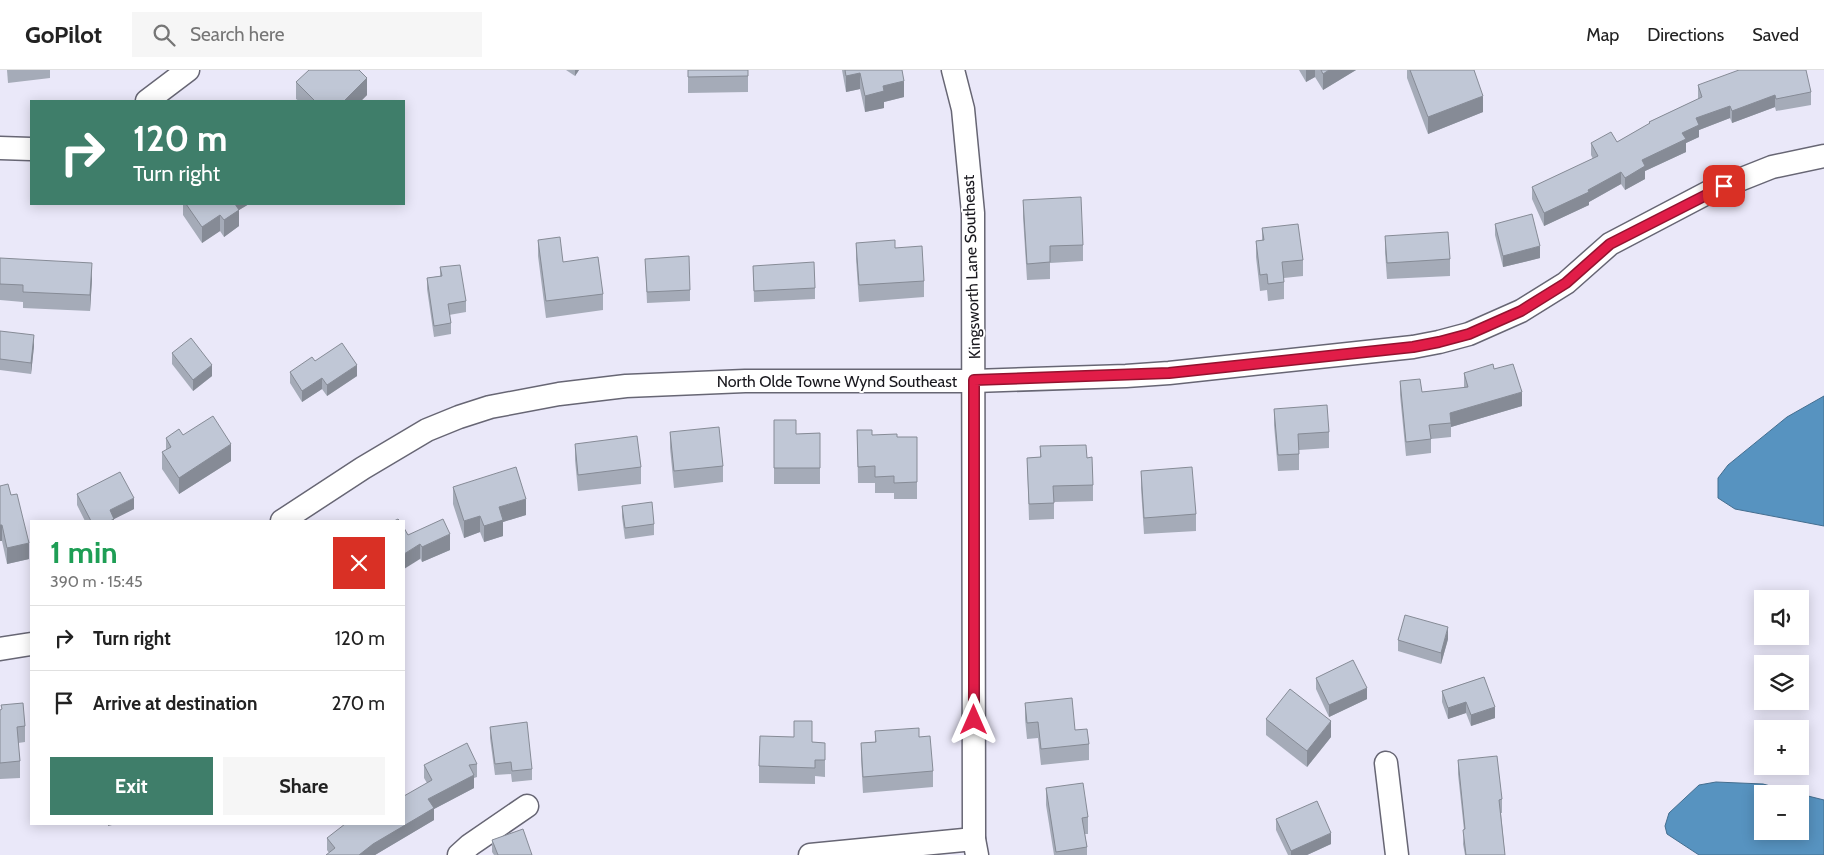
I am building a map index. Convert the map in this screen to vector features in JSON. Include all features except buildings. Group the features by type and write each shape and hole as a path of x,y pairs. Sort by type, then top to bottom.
{"street":[{"path":"148,100 188,70"},
{"name":"Kingsworth Lane Southeast","path":"953,70 963,109 973,213 976,847"},
{"path":"0,148 30,148"},
{"name":"North Olde Towne Wynd Southeast","path":"284,520 363,468 427,430 459,417 499,405 559,394 626,386 745,381 974,380 1169,373 1413,347 1439,342 1469,334 1521,311 1566,283 1610,244 1709,192 1772,167 1824,156"},
{"path":"0,649 30,644"},
{"path":"1386,763 1397,855"},
{"path":"459,855 470,845 527,806"},
{"path":"810,855 976,847"}],"water":[{"path":"1824,396 1824,526 1735,509 1718,498 1718,478 1728,465 1787,417"},
{"path":"1716,782 1767,785 1754,785 1754,840 1809,840 1809,796 1824,800 1824,855 1699,855 1667,834 1665,826 1669,813 1699,785"}],"route":[{"path":"974,720 974,380 1169,373 1413,347 1439,342 1469,334 1521,311 1566,283 1610,244 1724,186"}]}
